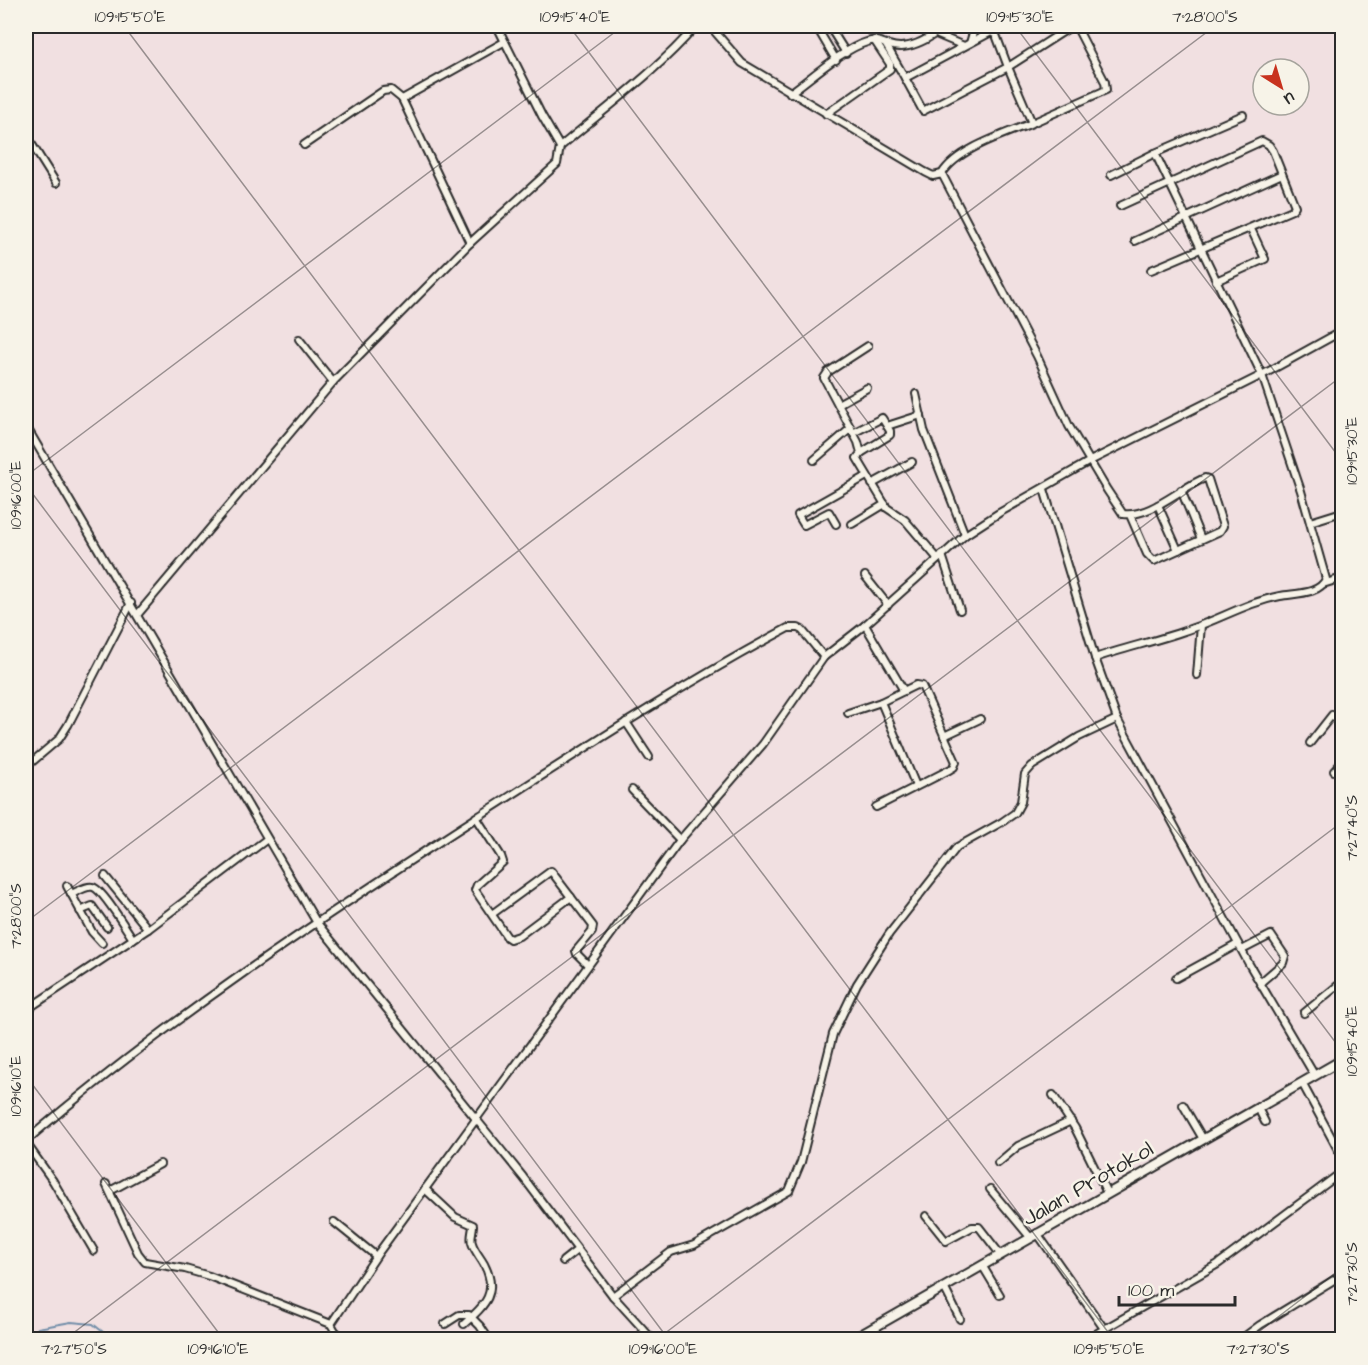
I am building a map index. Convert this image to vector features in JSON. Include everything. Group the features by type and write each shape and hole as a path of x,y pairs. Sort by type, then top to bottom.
{"street":[{"path":"497,26 560,147"},
{"path":"138,614 333,382 470,243 557,164 560,147 651,70 696,26"},
{"path":"710,26 742,63 933,176 942,174 948,165 965,153 1106,90 1106,82 1074,26 1008,67 924,111 885,43"},
{"path":"816,26 836,60"},
{"path":"829,26 846,52"},
{"path":"967,45 975,26"},
{"path":"790,93 846,52 864,42 874,40 897,47 911,46 919,44 936,29 967,45"},
{"path":"905,78 993,32 1032,123"},
{"path":"826,114 890,69 890,64 874,40"},
{"path":"402,99 504,42"},
{"path":"304,145 383,91 391,90 402,99 470,243"},
{"path":"1111,176 1155,153 1243,115"},
{"path":"26,135 56,183"},
{"path":"1120,206 1262,141 1273,150 1294,208 1251,229 1151,270"},
{"path":"1155,153 1262,375 1310,522 1325,577 1323,584"},
{"path":"942,174 1036,356 1069,426 1121,512 1130,515 1158,505 1205,477 1223,526 1220,531 1154,561 1150,560 1130,515"},
{"path":"1135,241 1282,174"},
{"path":"1216,281 1265,259 1251,229"},
{"path":"331,1324 376,1256 680,840 764,744 824,657 865,625 965,535 1090,461 1262,375 1342,331"},
{"path":"299,339 333,382"},
{"path":"861,453 858,442 824,376 868,346"},
{"path":"838,404 867,388"},
{"path":"916,394 927,437 965,535"},
{"path":"888,426 921,415"},
{"path":"814,460 852,430 882,418 888,426 890,435 861,453 857,458 885,504 905,520 940,557 960,610"},
{"path":"26,426 317,923 523,1177 613,1296 653,1340"},
{"path":"872,484 912,462"},
{"path":"829,512 804,525 798,515 867,476"},
{"path":"1044,489 1095,658 1117,719 1240,947 1315,1076"},
{"path":"1181,490 1201,539"},
{"path":"823,501 836,524"},
{"path":"852,524 885,504"},
{"path":"1158,505 1178,550"},
{"path":"1310,522 1342,512"},
{"path":"865,576 888,605"},
{"path":"1095,658 1201,625 1243,607 1277,596 1316,590 1323,584 1342,578"},
{"path":"26,766 58,739 68,725 131,603"},
{"path":"865,625 904,691"},
{"path":"1197,675 1201,625"},
{"path":"94,1251 53,1181 26,1142 150,1040 284,943 476,817 705,674 788,628 802,630 824,657"},
{"path":"848,713 921,686 954,756 955,765 949,770 876,807"},
{"path":"882,702 916,786"},
{"path":"1310,743 1332,715 1342,723"},
{"path":"944,735 980,719"},
{"path":"613,1296 671,1252 693,1245 789,1191 801,1162 832,1034 857,984 889,934 957,847 1015,813 1021,802 1025,774 1032,766 1079,736 1117,719"},
{"path":"626,722 649,756"},
{"path":"1334,771 1342,762"},
{"path":"632,790 680,840"},
{"path":"476,817 503,859 502,864 475,888 476,893 510,939 515,938 571,897"},
{"path":"26,1010 134,939 267,839"},
{"path":"492,914 551,871 593,926 592,932 576,951 588,965"},
{"path":"105,876 148,929"},
{"path":"67,886 92,932 102,943"},
{"path":"71,894 89,887 95,888 108,902 134,939"},
{"path":"80,912 92,906 107,927"},
{"path":"1176,978 1240,947 1271,935 1285,956 1283,963 1260,983"},
{"path":"1304,1013 1342,982"},
{"name":"Jalan Protokol","path":"852,1340 1342,1060"},
{"path":"1302,1083 1342,1157"},
{"path":"1053,1095 1071,1121 1107,1193"},
{"path":"1183,1105 1203,1139"},
{"path":"1258,1108 1265,1122"},
{"path":"998,1163 1018,1146 1071,1121"},
{"path":"110,1191 160,1164"},
{"path":"1084,1340 1218,1264 1342,1172"},
{"path":"106,1184 138,1254 145,1262 186,1269 209,1276 331,1324 340,1338"},
{"path":"425,1189 455,1217 471,1223 473,1227 471,1240 485,1267 491,1286 486,1303 464,1324"},
{"path":"990,1189 1034,1235 1112,1340"},
{"path":"926,1216 946,1241 972,1227 979,1227 1000,1254"},
{"path":"334,1222 376,1256"},
{"path":"563,1261 577,1250"},
{"path":"982,1265 1000,1295"},
{"path":"1240,1340 1260,1325 1342,1275"},
{"path":"944,1287 960,1318"},
{"path":"445,1324 464,1314 472,1317 488,1338"}],"waterway":[{"path":"28,1340 38,1328 71,1322 93,1324 113,1340"}]}
